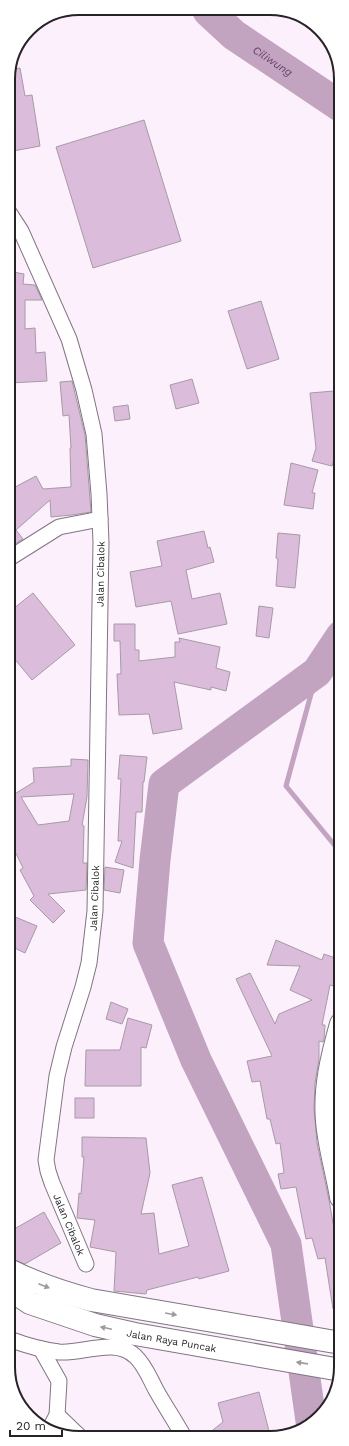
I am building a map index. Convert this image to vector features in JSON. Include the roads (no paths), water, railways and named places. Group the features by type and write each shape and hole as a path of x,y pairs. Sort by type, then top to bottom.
{"main road":[{"path":"334,1048 328,1081 327,1113 328,1135 334,1164"},
{"path":"15,1273 30,1281 57,1291 91,1300 334,1342"},
{"name":"Jalan Raya Puncak","path":"15,1293 30,1303 95,1325 135,1334 334,1369"}],"street":[{"name":"Jalan Cibalok","path":"15,223 25,240 66,334 77,364 94,434 100,519 96,885 92,940 89,963 83,987 67,1036 58,1072 46,1160 52,1182 86,1264"},
{"path":"15,555 59,527 100,519"},
{"path":"15,1341 41,1349 70,1352 111,1347 131,1353 141,1363 181,1431"},
{"path":"41,1349 59,1381 57,1415 52,1425"},
{"path":"57,1415 73,1431"}],"waterway":[{"name":"Ciliwung","path":"212,15 234,35 334,102"},
{"path":"310,1416 286,1244 196,1060 148,943 155,860 164,784 317,672 334,646"},
{"path":"317,672 286,786 334,844"}]}
